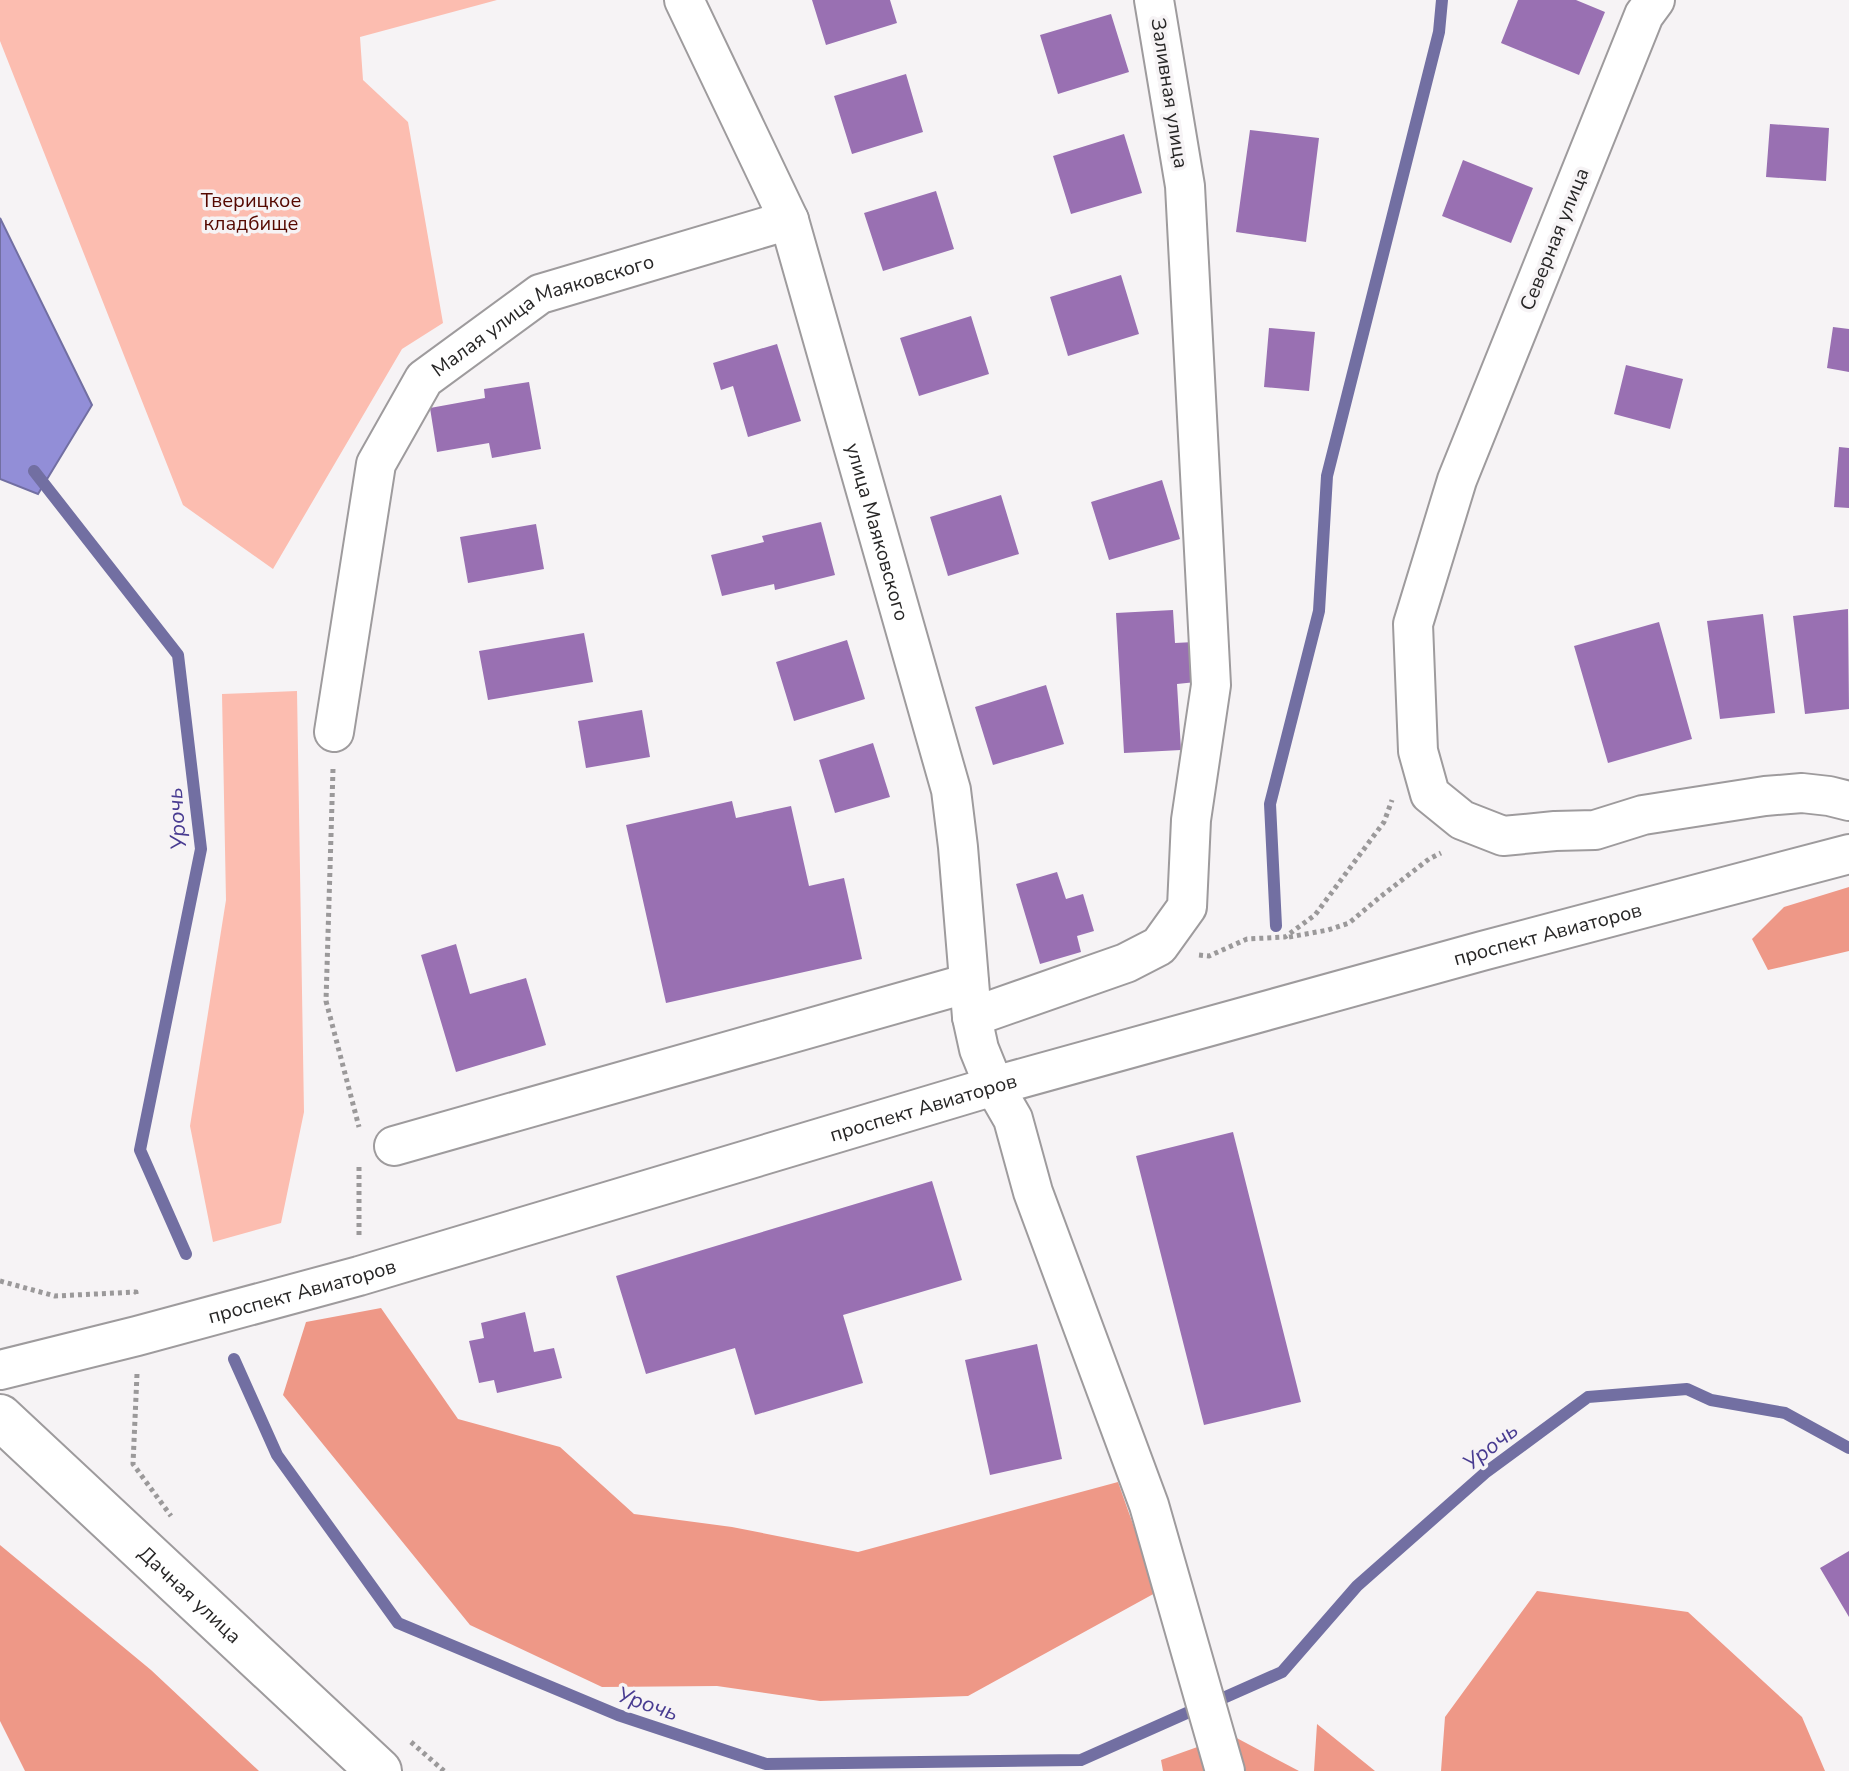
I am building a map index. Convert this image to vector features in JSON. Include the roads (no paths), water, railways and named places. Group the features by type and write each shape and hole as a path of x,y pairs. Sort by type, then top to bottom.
{"main road":[{"name":"Дачная улица","path":"0,1417 379,1771"}],"street":[{"name":"улица Маяковского","path":"684,0 789,220 951,790 970,1000 979,1049 994,1086 1013,1119 1033,1192 1149,1505 1225,1771"},
{"name":"Заливная улица","path":"371,1148 1126,963 1159,946 1187,907 1191,820 1211,685 1185,186 1154,0"},
{"name":"Северная улица","path":"1655,0 1644,15 1457,480 1413,624 1418,751 1430,794 1462,820 1503,836 1595,830 1643,815 1765,796 1802,793 1849,801"},
{"name":"Малая улица Маяковского","path":"334,732 376,464 424,379 540,294 789,220"},
{"name":"проспект Авиаторов","path":"0,1370 359,1276 994,1086 1482,951 1849,854"}],"waterway":[{"path":"1276,926 1270,804 1319,611 1327,476 1439,32 1442,0"},
{"name":"Урочь","path":"34,471 178,655 201,849 140,1150 186,1254"},
{"name":"Урочь","path":"234,1359 277,1455 398,1623 618,1715 766,1764 1081,1760 1198,1708"},
{"name":"Урочь","path":"1212,1703 1282,1672 1357,1586 1485,1473 1588,1397 1687,1389 1711,1400 1785,1413 1849,1448"}],"park label":[{"name":"Тверицкое кладбище","path":"251,212"}]}
